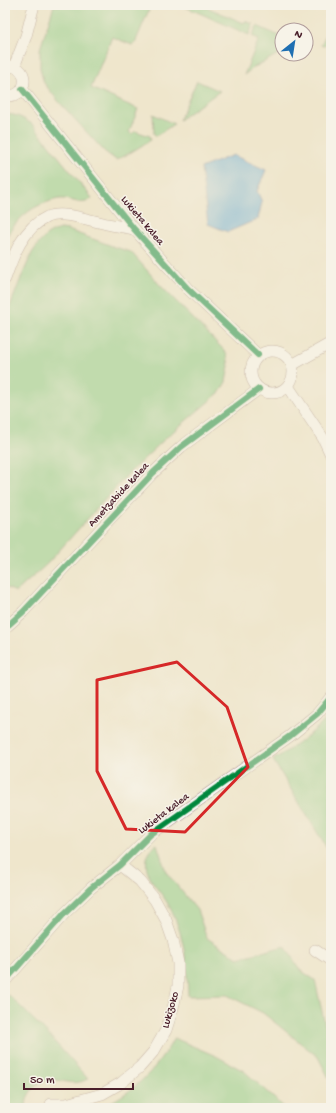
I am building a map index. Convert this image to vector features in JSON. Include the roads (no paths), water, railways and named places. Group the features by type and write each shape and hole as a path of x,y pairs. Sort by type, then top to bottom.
{"street":[{"path":"5,95 9,96 19,93 24,85 24,76 22,72 9,67 26,36 34,5"},
{"name":"Lukieta kalea","path":"22,89 134,229 188,288 258,355"},
{"path":"5,278 19,244 34,226 48,216 64,214 134,229"},
{"path":"292,365 331,342"},
{"path":"271,350 278,351 289,359 292,365 292,380 288,386 277,393 271,394 264,392 254,385 251,379 251,366 258,355 264,352 271,350"},
{"path":"288,386 323,438 331,455"},
{"name":"Ametzabide kalea","path":"5,628 23,612 153,473 182,447 259,389"},
{"name":"Lukieta kalea","path":"5,981 64,914 91,888 120,865 151,834 290,736 317,714 331,697"},
{"name":"Lukizoko","path":"51,1104 66,1104 102,1094 121,1083 140,1067 154,1051 166,1030 173,1008 178,986 178,963 173,940 166,920 155,900 140,881 120,865"},
{"path":"315,950 331,959"}],"water":[{"path":"233,155 266,170 257,191 262,202 258,219 228,232 208,224 201,168"}]}
